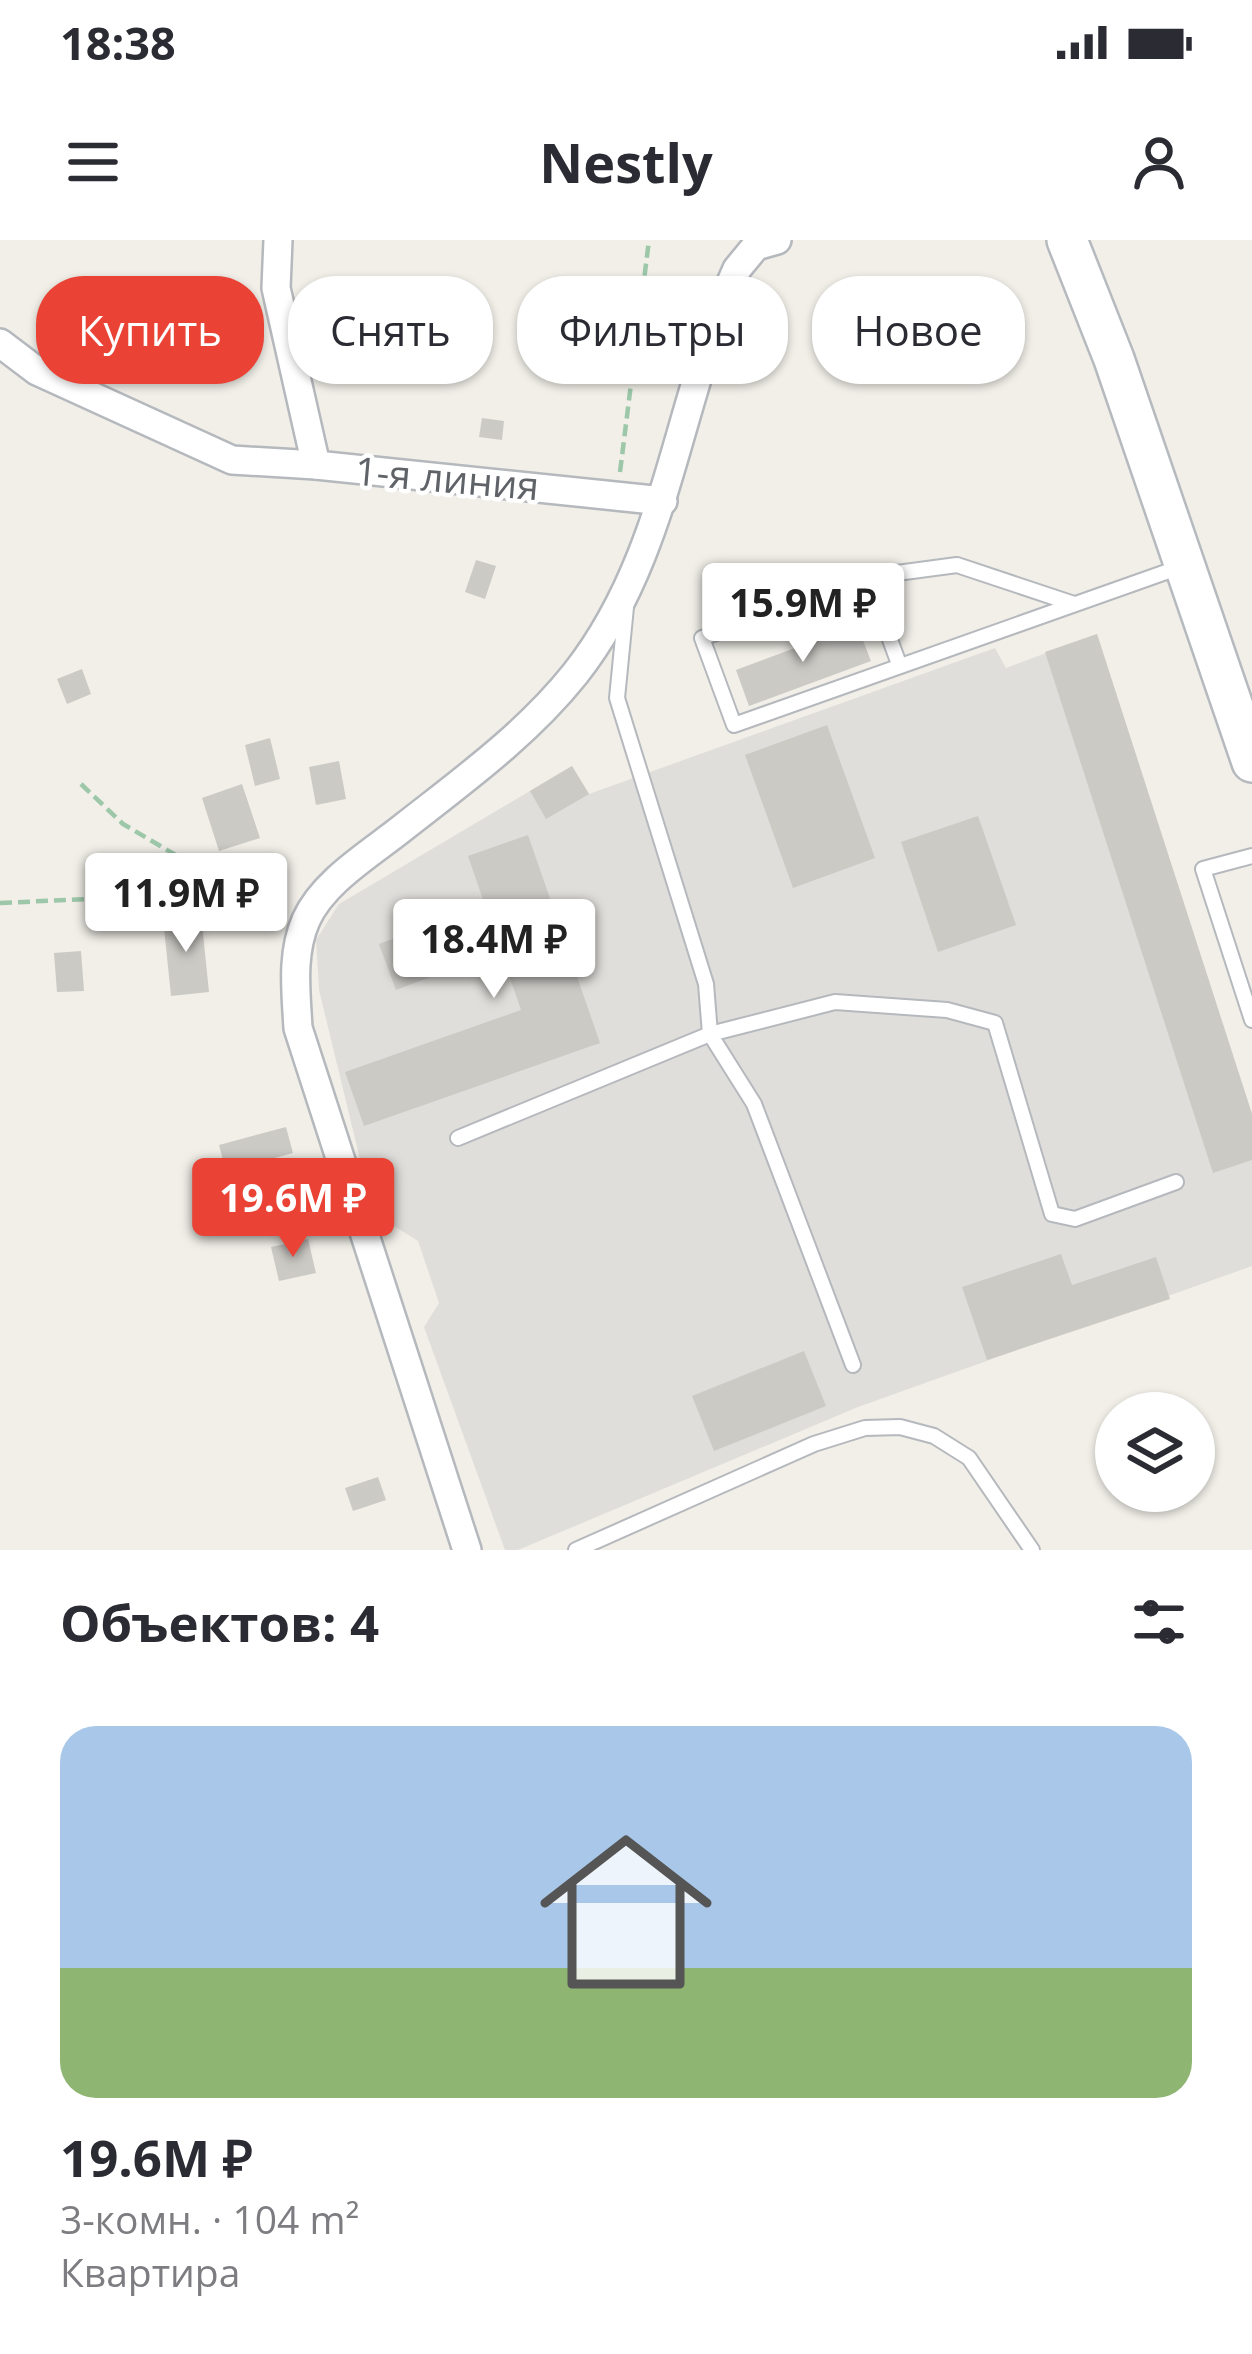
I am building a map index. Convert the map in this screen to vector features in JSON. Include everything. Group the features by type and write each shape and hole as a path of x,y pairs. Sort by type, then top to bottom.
{"main road":[{"path":"1067,240 1252,762"}],"street":[{"name":"1-я линия","path":"278,240 276,289 316,465 622,493 663,501"},
{"path":"467,1550 298,1028 294,973 307,918 338,880 511,742 575,674 627,596 663,501 723,301 737,269 756,246 777,240"},
{"path":"0,343 37,371 232,460 316,465"}],"lane":[{"path":"1074,604 957,565 866,577 701,638 734,725 1185,565"},
{"path":"866,577 898,664"},
{"path":"627,596 617,698 706,984 710,1034 754,1104 853,1365"},
{"path":"1252,856 1203,869 1252,1020"},
{"path":"458,1138 710,1034 836,1002 947,1010 995,1023 1052,1214 1076,1220 1176,1182"},
{"path":"575,1550 814,1444 865,1428 900,1427 934,1436 969,1458 1032,1550"}],"path":[{"path":"622,493 618,458 649,240"},
{"path":"81,784 123,824 261,904"},
{"path":"0,903 197,894 261,904 307,918"}],"shaded area":[{"path":"1097,634 1252,1114 1252,1266 858,1407 518,1550 505,1550 424,1327 439,1303 418,1241 373,1213 319,990 316,940 339,904 572,766 589,794 995,648 1006,668"}],"building":[{"path":"482,418 504,421 502,440 479,437"},
{"path":"476,560 496,566 485,599 465,592"},
{"path":"857,625 871,661 749,706 736,670"},
{"path":"1097,634 1252,1114 1252,1160 1213,1173 1045,652"},
{"path":"82,669 91,694 67,704 57,679"},
{"path":"827,725 875,858 793,888 745,755"},
{"path":"270,738 280,779 255,786 245,745"},
{"path":"339,761 346,799 316,805 309,767"},
{"path":"572,766 589,794 546,819 530,791"},
{"path":"242,784 260,838 219,851 202,798"},
{"path":"978,816 1016,925 938,952 901,842"},
{"path":"528,835 600,1043 364,1126 345,1072 521,1010 468,856"},
{"path":"145,856 178,859 176,887 143,884"},
{"path":"201,914 209,992 171,996 163,918"},
{"path":"424,927 441,973 396,990 379,944"},
{"path":"81,951 84,991 57,992 54,953"},
{"path":"286,1127 293,1153 256,1163 260,1178 230,1186 219,1145"},
{"path":"308,1239 316,1273 279,1281 271,1247"},
{"path":"1061,1254 1072,1285 1156,1257 1170,1299 987,1360 962,1287"},
{"path":"804,1351 826,1406 714,1451 692,1396"},
{"path":"378,1477 386,1500 353,1511 345,1488"}]}
